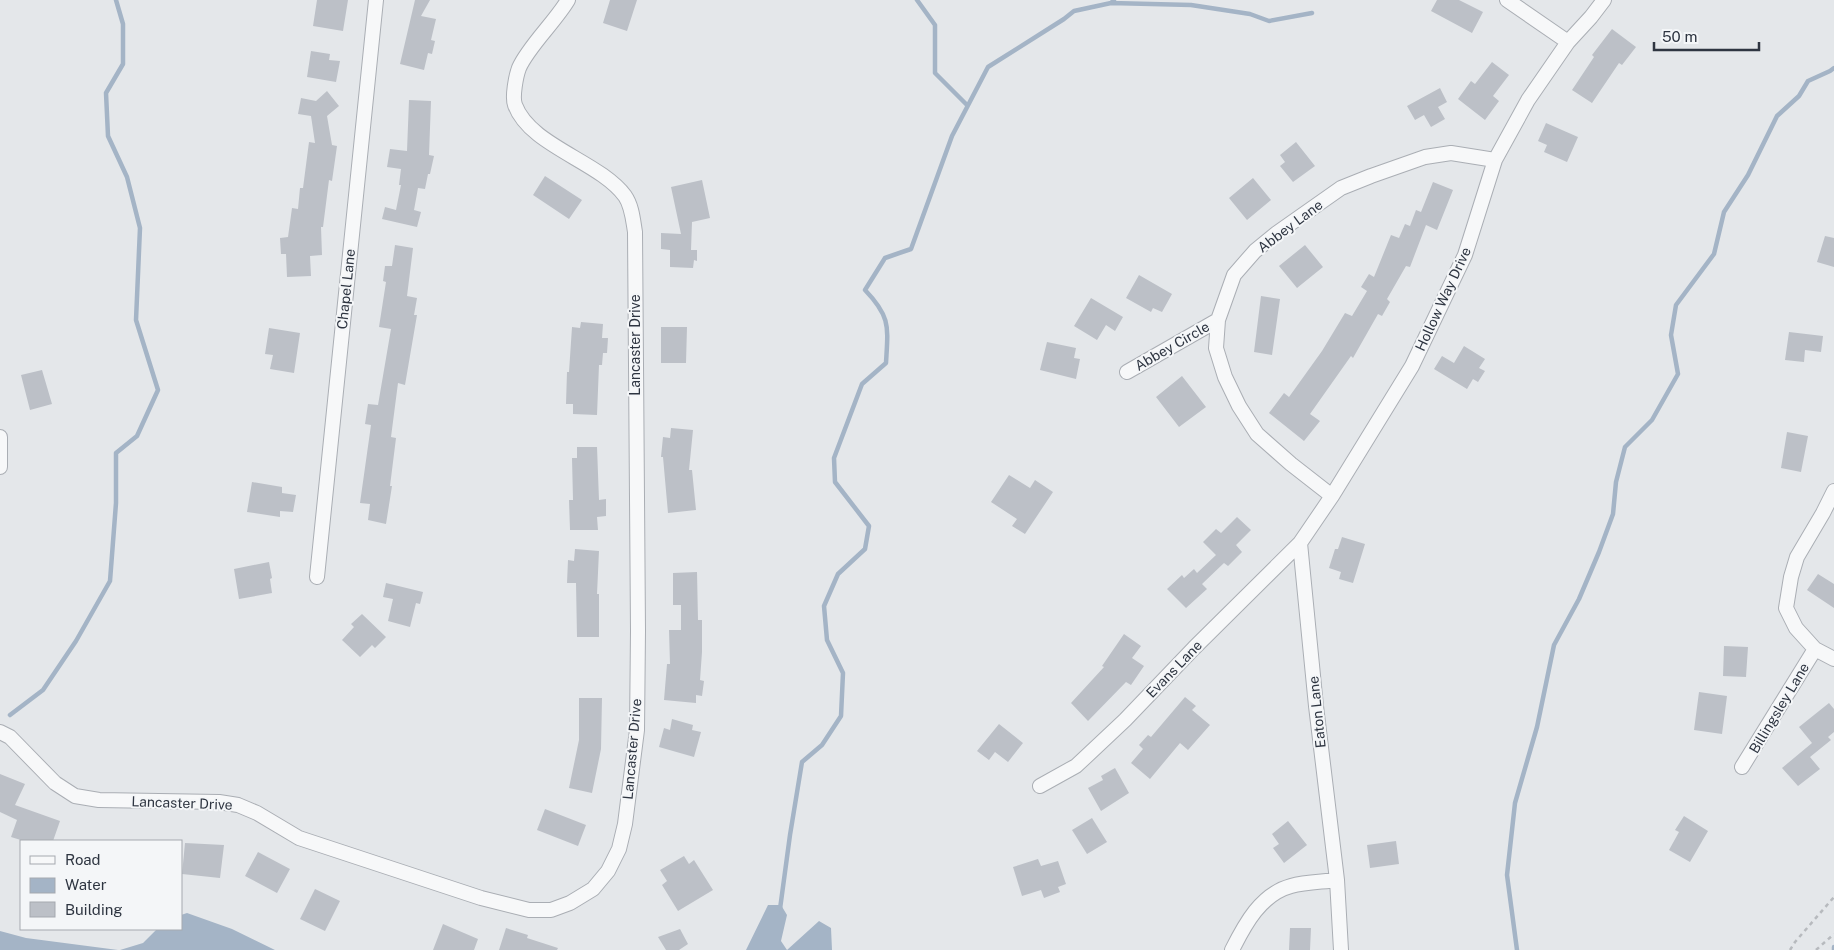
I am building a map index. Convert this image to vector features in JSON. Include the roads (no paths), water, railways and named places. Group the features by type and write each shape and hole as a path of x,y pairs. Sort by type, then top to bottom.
{"street":[{"name":"Chapel Lane","path":"317,578 376,0"},
{"name":"Lancaster Drive","path":"0,732 10,737 55,783 75,796 99,800 218,802 238,805 257,813 299,838 481,898 529,910 551,910 570,903 593,889 608,871 620,849 637,730 638,631 634,222 625,196 596,172 538,134 523,120 514,104 515,83 520,67 568,0"},
{"path":"1507,0 1568,42"},
{"name":"Hollow Way Drive","path":"1300,543 1332,496 1412,366 1465,255 1495,160 1528,100 1568,42 1604,0"},
{"name":"Abbey Lane","path":"1332,496 1257,434 1239,406 1225,377 1216,348 1218,320 1234,275 1255,251 1276,232 1341,188 1426,157 1451,153 1495,160"},
{"name":"Abbey Circle","path":"1127,372 1218,320"},
{"path":"0,437 0,467"},
{"path":"1834,491 1824,513 1797,557 1791,577 1786,608 1796,628 1815,649 1834,659"},
{"name":"Evans Lane","path":"1040,786 1076,766 1126,720 1194,648 1300,543"},
{"name":"Eaton Lane","path":"1300,543 1316,706 1337,880 1341,950"},
{"name":"Billingsley Lane","path":"1742,767 1815,649"},
{"path":"1232,950 1257,908 1272,894 1290,886 1337,880"}],"water":[{"path":"768,905 781,905 787,915 781,941 787,950 746,950"},
{"path":"187,913 232,929 275,950 120,950 143,943 156,930 182,930 182,915"},
{"path":"819,921 831,928 832,950 787,950"},
{"path":"0,931 26,938 118,950 0,950"}],"waterway":[{"path":"10,715 43,690 76,641 110,581 116,503 116,453 137,436 158,390 136,320 140,228 127,177 108,136 106,93 123,64 123,24 116,0"},
{"path":"917,0 935,25 935,73 967,105"},
{"path":"780,909 802,762 822,745 841,716 843,673 827,640 824,606 838,574 865,549 869,526 835,482 834,458 862,384 886,363 887,331 884,315 865,290 885,258 911,249 952,136 988,67 1074,11 1111,3 1114,0"},
{"path":"1111,3 1191,5 1250,14 1269,21 1312,13"},
{"path":"1517,950 1507,875 1515,803 1537,727 1554,645 1579,599 1613,514 1616,482 1625,447 1652,420 1678,374 1671,335 1676,305 1714,254 1724,212 1748,175 1777,116 1799,96 1808,81 1834,68"}]}
